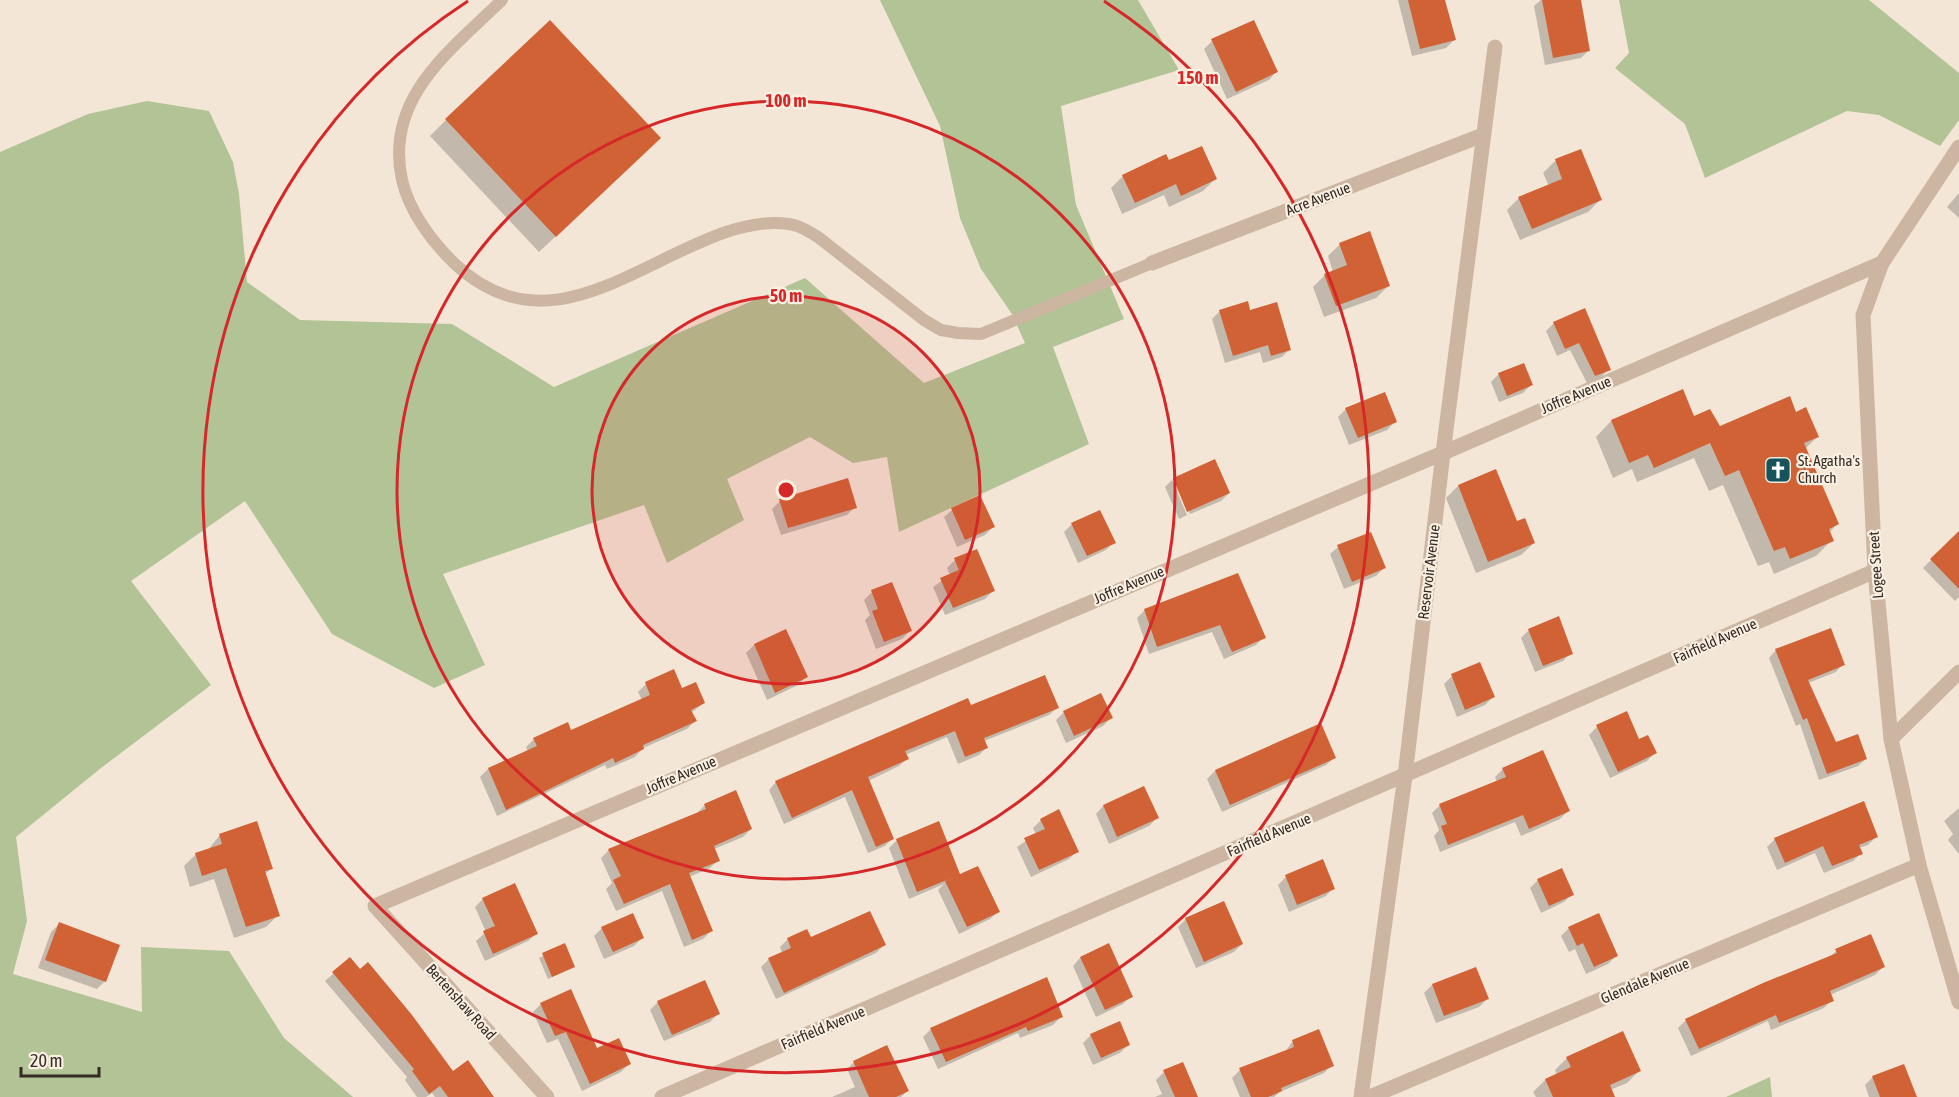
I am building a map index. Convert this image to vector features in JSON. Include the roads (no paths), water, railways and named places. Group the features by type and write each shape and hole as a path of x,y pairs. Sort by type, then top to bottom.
{"street":[{"name":"Reservoir Avenue","path":"1362,1097 1406,776 1443,453 1495,47"},
{"name":"Acre Avenue","path":"1152,263 1483,135"},
{"name":"Logee Street","path":"1959,147 1882,263 1863,315 1875,571 1892,740 1919,865 1956,982 1959,1002"},
{"name":"Joffre Avenue","path":"375,906 1443,453 1882,263"},
{"name":"Fairfield Avenue","path":"662,1097 1875,571"},
{"path":"1892,740 1959,672"},
{"name":"Glendale Avenue","path":"1370,1097 1919,865"},
{"name":"Bertenshaw Road","path":"375,906 547,1097"}],"lane":[{"path":"502,0 443,57 421,83 407,106 398,162 405,192 424,227 446,255 471,278 496,293 522,301 560,299 587,294 703,240 747,225 779,224 798,226 818,237 940,330 981,334 1152,263"}],"place":[{"name":"St. Agatha's Church","path":"1778,470"}]}
